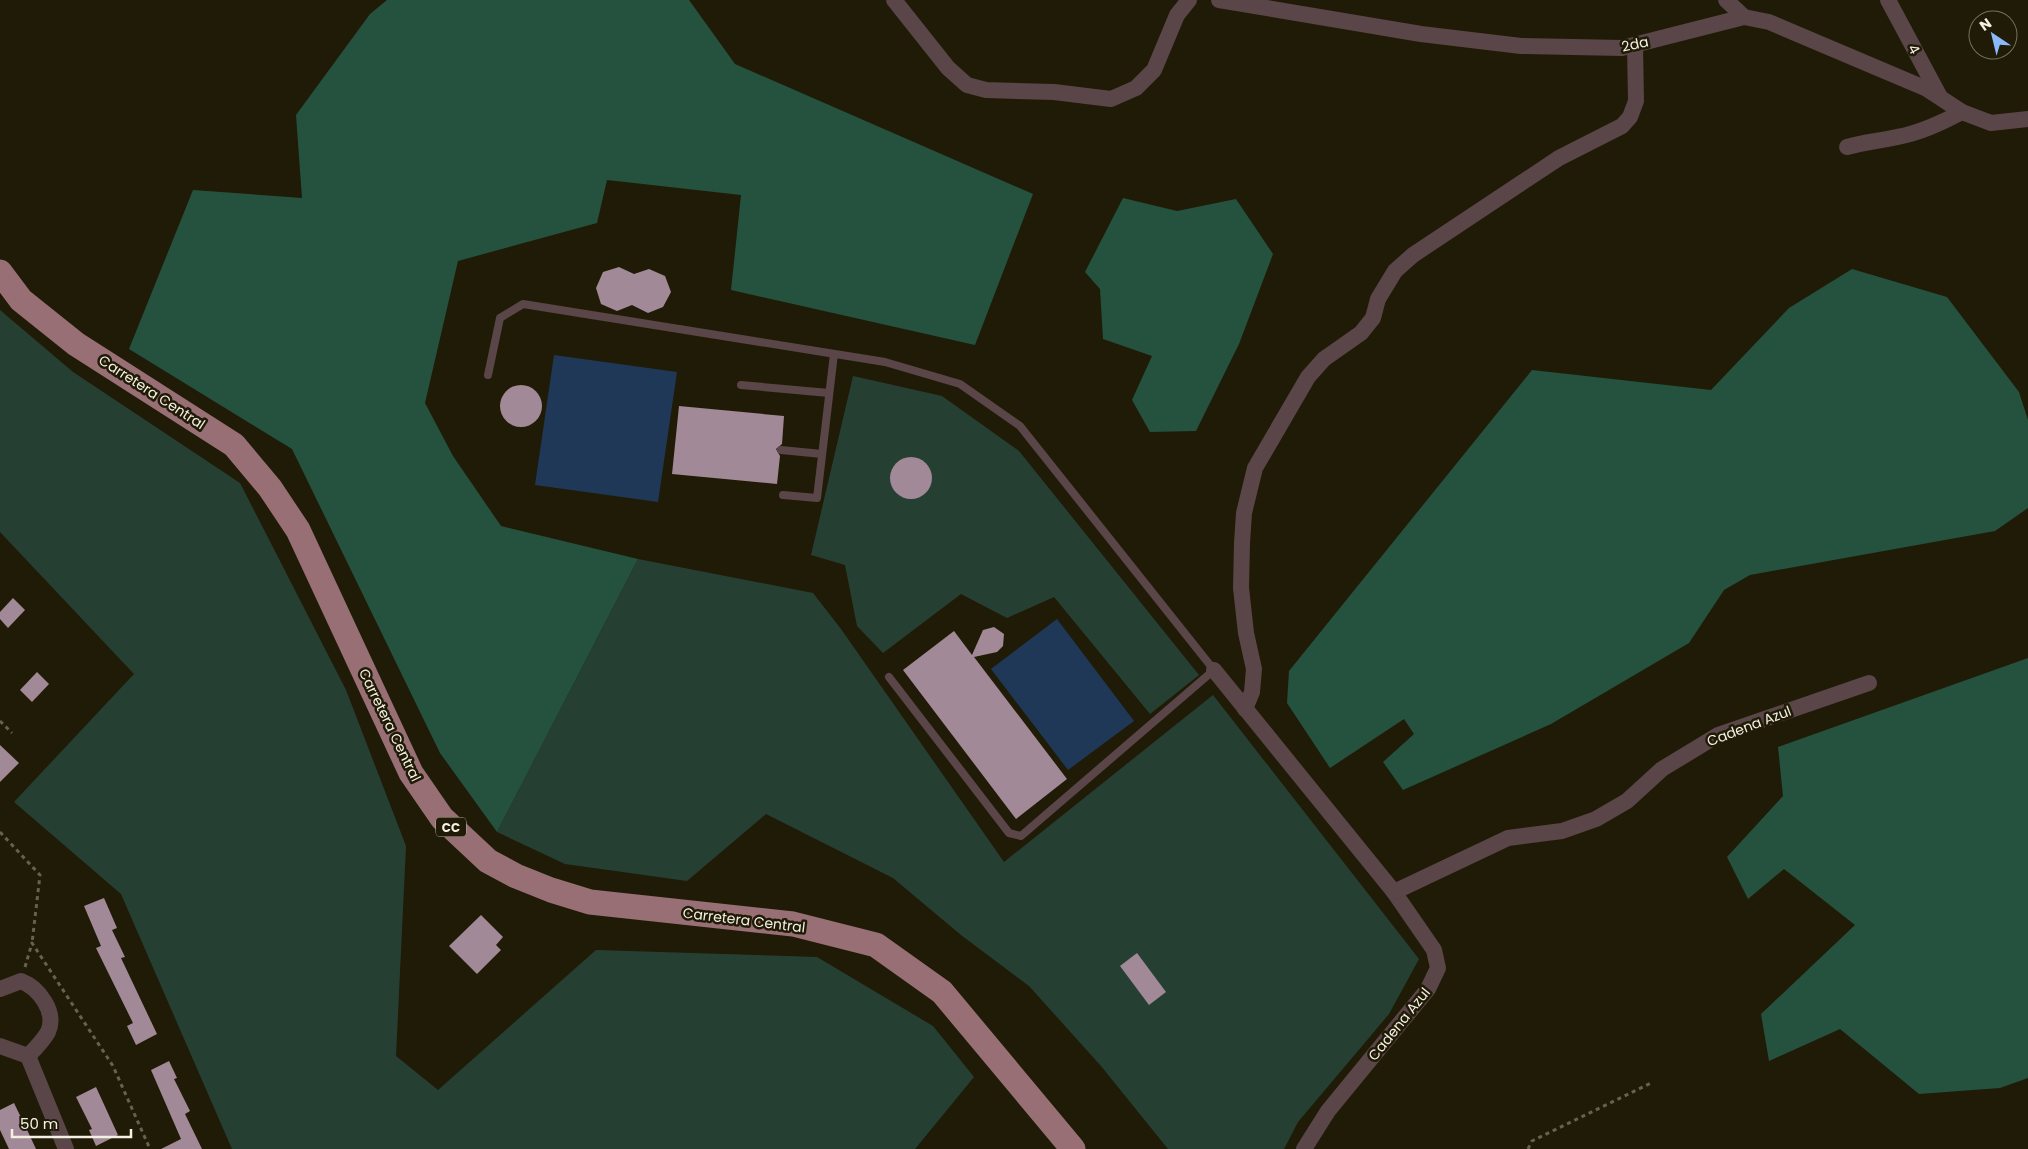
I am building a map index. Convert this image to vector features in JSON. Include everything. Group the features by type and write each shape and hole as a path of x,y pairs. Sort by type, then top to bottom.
{"main road":[{"name":"Carretera Central","path":"0,272 21,300 76,344 234,445 270,488 298,530 411,773 442,818 481,855 516,876 550,890 590,902 793,924 876,945 942,992 1073,1149"}],"street":[{"path":"894,0 948,68 967,85 986,90 1054,92 1111,99 1136,88 1154,70 1177,15 1189,0"},
{"name":"2da","path":"1219,0 1421,34 1521,46 1622,48 1744,17 1769,22 1927,90 1962,112 1991,123 2028,119"},
{"path":"1726,0 1744,17"},
{"name":"4","path":"1888,0 1941,99"},
{"path":"1246,709 1252,692 1254,669 1246,633 1241,588 1244,513 1255,468 1308,377 1324,360 1361,333 1372,318 1378,299 1394,271 1413,255 1559,158 1622,126 1630,116 1636,101 1636,44"},
{"path":"1848,147 1872,140 1898,137 1938,124 1962,112"},
{"name":"Cadena Azul","path":"1214,670 1394,892 1434,950 1438,968 1428,989 1328,1111 1304,1149"},
{"name":"Cadena Azul","path":"1394,892 1508,838 1562,830 1596,819 1627,802 1662,769 1718,735 1869,683"},
{"path":"0,989 21,981 33,988 48,1008 50,1021 48,1030 43,1040 28,1056"},
{"path":"0,1046 28,1056 66,1149"}],"lane":[{"path":"488,375 500,318 523,304 884,362 960,384 1020,426 1214,670 1021,836 1009,834 889,677"},
{"path":"783,496 817,498 834,354"},
{"path":"741,385 829,393"},
{"path":"781,450 822,454"}],"path":[{"path":"0,721 12,732"},
{"path":"0,832 40,875 32,943 21,981"},
{"path":"32,943 113,1066 150,1149"},
{"path":"1528,1149 1532,1140 1653,1082"}],"green space":[{"path":"387,0 689,0 735,64 1033,194 975,345 731,290 741,195 607,180 597,223 458,261 425,403 453,456 501,526 638,559 497,832 440,753 292,449 129,349 193,190 302,198 296,115 370,14"},
{"path":"1123,198 1177,211 1236,199 1273,254 1239,344 1196,431 1150,432 1132,400 1152,356 1103,339 1100,289 1085,272"},
{"path":"1852,269 1947,297 2019,392 2028,420 2028,508 1995,531 1750,575 1724,590 1689,643 1551,724 1403,790 1383,762 1414,734 1404,719 1330,768 1287,703 1289,671 1532,370 1711,390 1789,308"},
{"path":"0,310 73,372 240,483 346,690 406,846 396,1056 438,1090 596,950 817,957 933,1026 974,1077 915,1149 232,1149 121,894 14,802 134,674 0,532"},
{"path":"853,376 942,396 1019,451 1199,675 1150,714 1054,597 1007,618 961,594 883,653 857,626 845,565 811,555"},
{"path":"638,559 813,593 841,629 1004,862 1213,695 1419,959 1389,1014 1298,1122 1284,1149 1168,1149 1101,1066 1029,986 961,935 893,878 766,814 687,881 565,864 497,832"},
{"path":"2028,658 2028,1078 2000,1088 1919,1094 1840,1029 1769,1061 1761,1014 1855,925 1784,869 1748,899 1727,857 1783,796 1778,747"}],"water":[{"path":"554,355 677,372 658,502 535,485"},
{"path":"1057,619 1134,721 1068,770 991,669"}],"building":[{"path":"619,267 634,274 649,269 665,276 671,292 663,307 648,313 632,305 617,311 601,304 596,288 603,272"},
{"path":"517,385 525,385 536,391 542,406 536,421 525,427 517,427 506,421 500,410 500,402 506,391"},
{"path":"679,406 784,416 782,444 776,449 780,456 777,484 672,474"},
{"path":"907,457 915,457 926,463 932,478 926,493 915,499 907,499 896,493 890,482 890,474 896,463"},
{"path":"13,598 25,610 8,628 0,619 0,612"},
{"path":"994,627 1004,634 1003,646 997,652 974,657 1067,779 1016,819 903,670 954,631 972,655 983,630"},
{"path":"37,672 49,684 32,702 20,690"},
{"path":"0,745 19,763 0,782"},
{"path":"104,898 117,928 112,930 125,957 121,958 157,1034 136,1045 127,1026 133,1023 96,948 101,946 84,906"},
{"path":"481,915 503,937 496,945 501,950 477,974 449,946"},
{"path":"1137,953 1166,992 1149,1005 1120,966"},
{"path":"169,1061 177,1078 174,1079 190,1111 185,1114 202,1149 161,1149 181,1139 151,1070"},
{"path":"96,1087 118,1135 96,1146 89,1130 92,1129 76,1097"},
{"path":"14,1103 36,1149 9,1149 0,1130 0,1110"}]}
